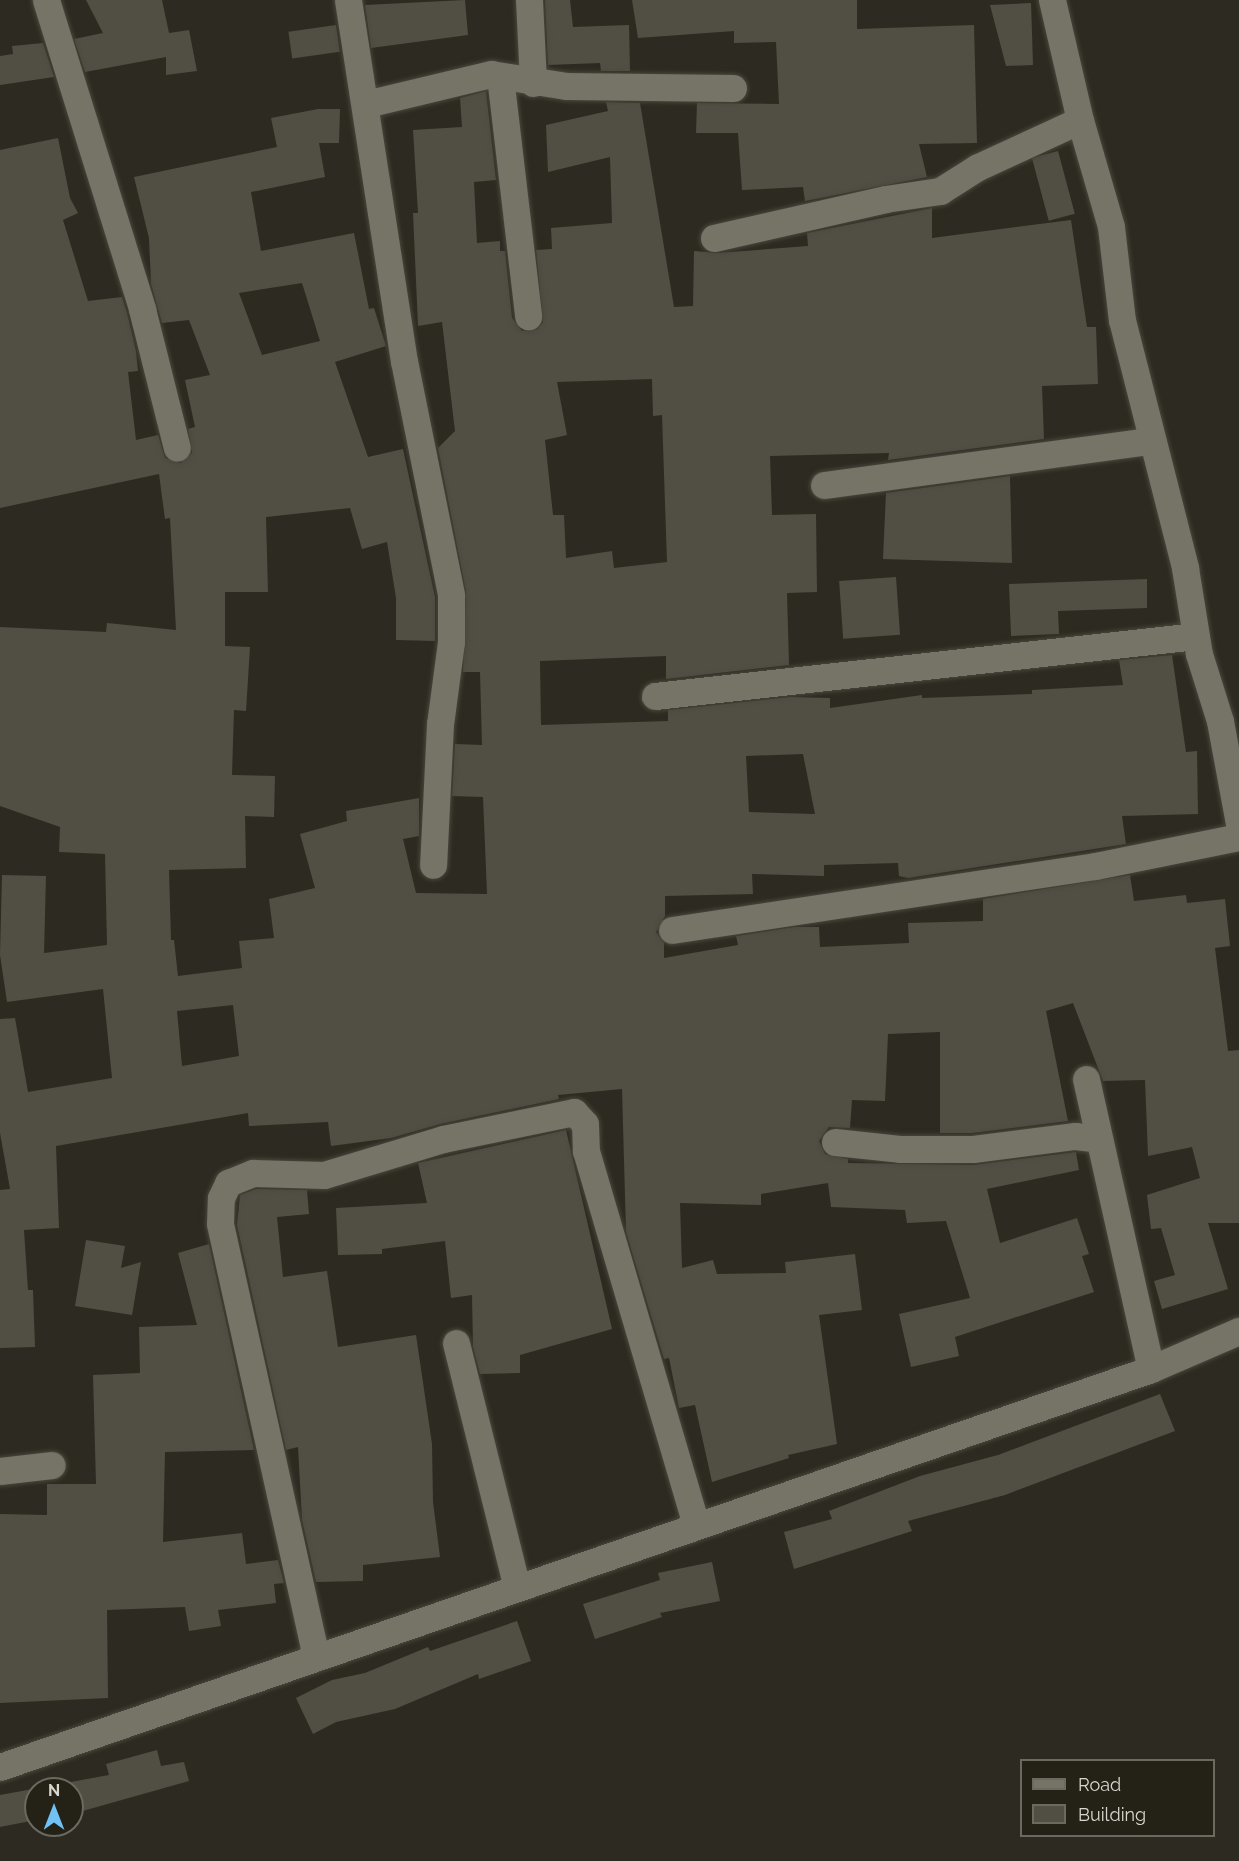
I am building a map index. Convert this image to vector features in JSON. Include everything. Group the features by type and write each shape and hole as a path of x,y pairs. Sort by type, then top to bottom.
{"street":[{"path":"46,0 142,309 177,448"},
{"path":"348,0 366,104 404,361 451,595 451,642 440,724 433,865"},
{"path":"529,0 533,83"},
{"path":"1052,0 1080,120 1111,227 1122,320 1185,568 1196,636 1220,721 1239,824"},
{"path":"366,104 491,74 533,83 733,88"},
{"path":"500,76 528,316"},
{"path":"714,238 885,199 940,191 978,167 1080,120"},
{"path":"824,485 1151,441"},
{"path":"655,696 1196,636"},
{"path":"672,930 1095,866 1239,837"},
{"path":"1086,1079 1151,1369"},
{"path":"316,1657 220,1222 221,1198 228,1183 253,1173 324,1175 443,1139 574,1112 585,1124 586,1151 696,1525"},
{"path":"835,1142 900,1149 973,1149 1075,1136 1099,1139"},
{"path":"0,1767 1151,1369 1239,1331"},
{"path":"456,1343 517,1588"},
{"path":"0,1471 52,1465"}],"building":[{"path":"86,0 162,0 169,33 189,30 197,71 166,75 166,57 85,72 74,39 103,33"},
{"path":"465,0 468,35 371,48 365,5"},
{"path":"545,0 570,0 573,27 629,25 630,71 601,71 600,63 548,65"},
{"path":"632,0 857,0 857,29 974,25 977,143 919,144 927,177 805,201 803,187 742,190 738,133 696,133 697,103 779,104 776,42 734,43 734,31 638,38"},
{"path":"1031,3 1033,65 1006,66 990,5"},
{"path":"336,25 340,52 292,58 288,32"},
{"path":"43,43 54,77 0,85 0,56 13,54 12,46"},
{"path":"486,91 496,180 474,182 477,243 500,241 500,251 505,251 512,318 522,331 537,329 543,322 536,250 552,249 551,228 612,223 610,157 548,172 546,125 608,111 606,102 640,103 674,307 693,306 694,251 717,253 808,246 807,233 932,208 932,238 1071,220 1087,327 1096,327 1098,384 1042,386 1044,439 888,460 889,453 770,456 772,515 816,514 817,592 787,593 789,665 666,679 666,656 540,661 541,725 668,721 668,710 790,697 830,698 830,708 922,695 922,698 1032,694 1032,690 1123,685 1119,660 1172,655 1186,752 1197,751 1198,814 1122,816 1126,844 908,878 899,876 898,863 824,865 824,876 752,874 753,894 665,896 665,916 656,932 664,943 664,958 738,945 736,936 794,927 819,927 820,947 909,943 908,923 983,921 983,899 1130,875 1134,901 1186,895 1187,903 1225,899 1230,946 1215,948 1228,1051 1239,1050 1239,1223 1208,1223 1228,1289 1162,1309 1154,1281 1175,1275 1161,1228 1151,1229 1147,1195 1200,1178 1192,1147 1148,1156 1145,1080 1103,1081 1073,1003 1046,1011 1068,1121 972,1133 940,1133 940,1032 888,1034 885,1101 852,1100 850,1128 829,1127 819,1141 825,1154 848,1159 848,1163 973,1165 1076,1152 1079,1170 987,1189 1000,1243 1077,1218 1089,1254 1082,1256 1094,1292 955,1337 959,1356 911,1367 899,1314 970,1298 946,1221 907,1223 905,1210 831,1207 828,1183 761,1194 761,1205 680,1203 682,1268 713,1260 717,1274 786,1273 785,1262 855,1254 862,1310 819,1315 837,1444 788,1455 789,1458 712,1482 695,1405 679,1408 669,1358 664,1359 626,1232 622,1089 558,1095 559,1099 440,1124 391,1138 331,1146 328,1122 249,1126 248,1113 56,1146 59,1228 24,1230 28,1290 33,1290 35,1347 0,1348 0,1190 10,1189 0,1133 0,1019 15,1018 28,1092 112,1078 103,989 7,1002 0,955 2,875 46,876 44,953 107,945 105,854 59,852 60,827 0,806 0,627 106,632 107,623 176,630 170,518 165,519 159,474 0,508 0,150 58,138 70,198 78,213 63,220 88,301 122,297 127,313 138,371 128,372 136,440 158,435 165,458 180,463 192,453 188,429 195,427 185,380 210,375 189,320 162,323 151,284 149,238 134,177 277,147 271,118 318,109 340,109 339,143 319,143 325,177 251,192 261,251 354,233 369,309 374,308 386,346 335,362 368,457 403,449 435,597 435,641 396,640 396,598 387,542 362,549 350,508 266,517 268,592 225,592 225,646 250,647 246,711 234,710 232,775 275,776 274,817 245,816 246,868 169,870 171,940 174,940 178,976 242,968 239,941 274,938 269,899 315,888 300,834 347,821 346,811 419,798 419,836 403,839 416,893 487,894 483,797 452,796 455,744 482,745 480,672 463,672 466,592 438,448 455,431 442,322 418,326 413,213 418,213 413,130 462,127 460,98","holes":["302,283 320,341 262,355 239,293","652,379 653,416 662,415 667,562 614,568 612,551 566,558 564,515 553,515 545,440 567,435 557,382","803,754 815,814 749,812 746,756","233,1005 239,1056 182,1066 177,1011"]},
{"path":"1058,151 1075,214 1049,221 1032,158"},
{"path":"1010,476 1012,563 883,559 886,493"},
{"path":"896,577 900,635 843,639 839,581"},
{"path":"1147,579 1147,608 1058,611 1059,634 1011,636 1009,584"},
{"path":"566,1130 612,1329 520,1355 520,1373 480,1374 473,1347 472,1295 451,1298 445,1241 382,1249 382,1254 338,1255 336,1208 427,1203 418,1163"},
{"path":"256,1189 307,1190 309,1214 277,1217 283,1277 327,1271 338,1347 416,1335 432,1444 433,1502 440,1557 363,1565 363,1581 316,1582 302,1520 298,1447 286,1450 237,1225 240,1195"},
{"path":"86,1240 125,1246 121,1268 141,1262 132,1315 75,1306"},
{"path":"209,1244 254,1450 165,1452 163,1542 242,1533 246,1564 278,1560 284,1583 274,1584 276,1603 218,1610 221,1626 189,1631 185,1607 107,1610 108,1698 0,1703 0,1514 47,1515 47,1484 96,1484 93,1375 140,1373 139,1327 197,1325 178,1253"},
{"path":"1160,1394 1175,1431 1005,1495 908,1521 912,1531 794,1569 784,1532 832,1519 829,1511 920,1476 998,1455"},
{"path":"712,1562 720,1601 660,1613 662,1617 595,1639 583,1604 660,1580 658,1573"},
{"path":"517,1621 531,1661 479,1679 478,1674 395,1709 336,1722 313,1734 296,1698 332,1680 365,1673 428,1647 430,1651"},
{"path":"157,1750 161,1766 184,1762 189,1781 84,1811 84,1780 109,1775 106,1764"},
{"path":"24,1791 24,1822 0,1827 0,1795"}]}
